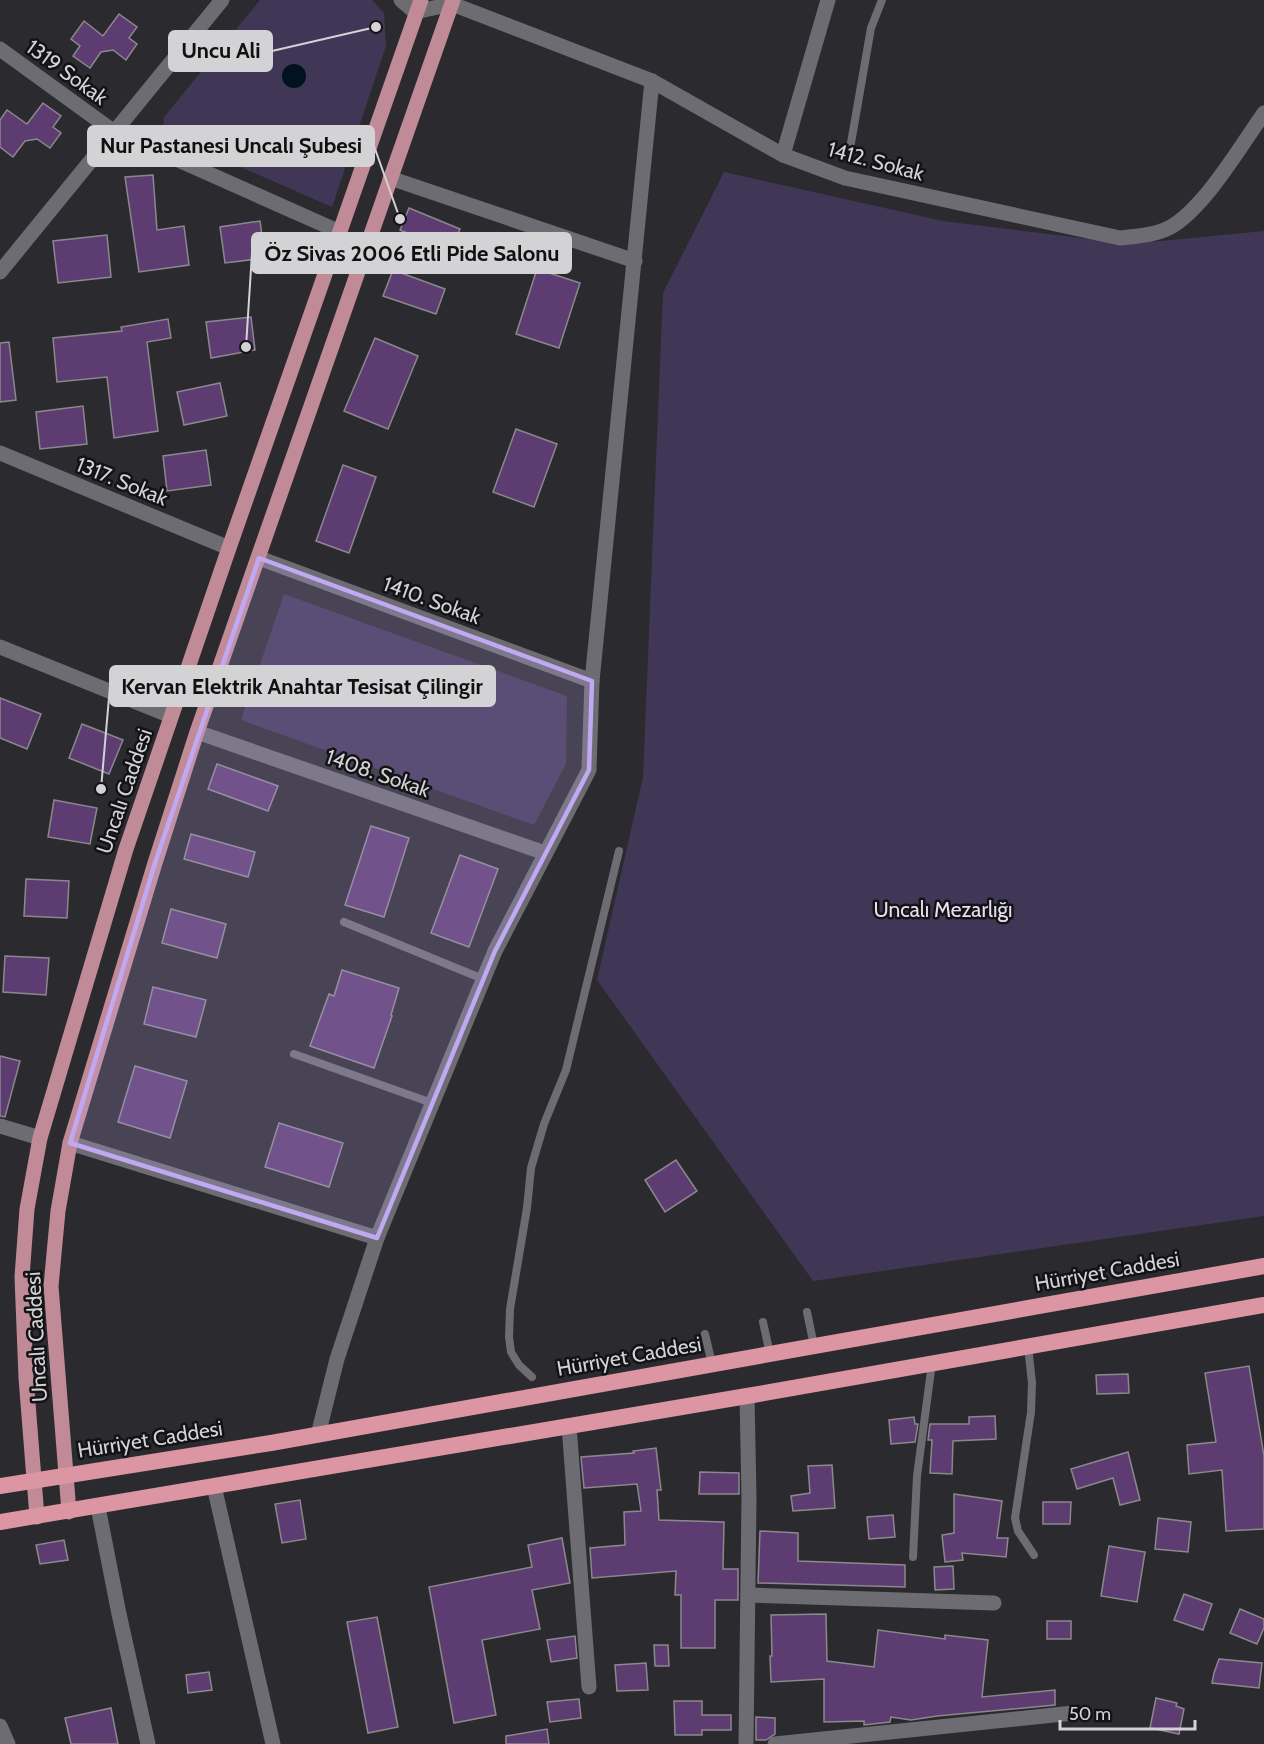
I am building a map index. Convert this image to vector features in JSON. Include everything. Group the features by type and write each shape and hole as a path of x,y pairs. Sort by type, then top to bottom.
{"highway":[{"name":"Hürriyet Caddesi","path":"0,1485 318,1435 1264,1266"},
{"path":"0,1522 747,1396 1264,1305"}],"main road":[{"name":"Uncalı Caddesi","path":"69,1512 51,1286 58,1211 70,1143 155,863 198,732 450,1"},
{"name":"Uncalı Caddesi","path":"37,1517 26,1378 22,1277 27,1209 40,1138 126,849 418,6"}],"street":[{"path":"0,272 222,0"},
{"path":"401,0 418,6 450,1"},
{"path":"783,155 828,0"},
{"name":"1412. Sokak","path":"450,1 652,81 783,155 845,178 1120,238 1148,234 1173,226 1201,202 1264,112"},
{"name":"1319 Sokak","path":"0,49 113,131 340,232"},
{"path":"318,1435 336,1359 377,1238 432,1103 495,951 589,770 592,681 652,81"},
{"path":"390,178 635,261"},
{"name":"1317. Sokak","path":"0,453 229,548"},
{"name":"1410. Sokak","path":"259,558 592,681"},
{"path":"0,647 171,716"},
{"name":"1408. Sokak","path":"198,732 545,853"},
{"path":"0,1126 40,1138"},
{"path":"70,1143 377,1238"},
{"path":"746,1744 747,1396"},
{"path":"569,1426 589,1687"},
{"path":"214,1486 273,1744"},
{"path":"98,1507 148,1744"},
{"path":"748,1595 994,1603"},
{"path":"775,1744 1073,1713"},
{"path":"0,1726 8,1744"}],"lane":[{"path":"851,143 871,28 882,0"},
{"path":"532,1377 519,1365 511,1352 509,1337 510,1309 527,1208 531,1168 544,1124 566,1070 619,851"},
{"path":"344,921 483,979"},
{"path":"294,1054 432,1103"},
{"path":"807,1312 814,1346"},
{"path":"763,1322 770,1354"},
{"path":"705,1334 712,1364"},
{"path":"1028,1346 1032,1383 1031,1412 1015,1518 1018,1532 1034,1555"},
{"path":"913,1557 917,1476 932,1363"}],"highlighted area":[{"path":"259,558 592,681 589,770 495,951 377,1238 70,1143 155,863"}],"green space":[{"path":"260,0 372,0 384,13 386,46 332,207 163,133 164,117"},
{"name":"Uncalı Mezarlığı","path":"724,172 943,221 1130,244 1264,231 1264,1216 813,1281 597,980 643,777 663,293"},
{"path":"284,594 567,696 566,764 534,825 241,720"}],"water":[{"path":"294,64 303,67 306,76 303,85 294,88 285,85 282,76 285,67"}],"building":[{"path":"119,14 137,27 129,38 137,44 126,60 113,50 101,52 90,68 73,56 80,46 71,39 84,21 103,36"},
{"path":"43,103 61,116 53,127 61,133 50,148 37,139 25,141 13,157 0,147 0,120 7,110 27,124"},
{"path":"153,175 157,230 184,226 189,265 139,272 125,177"},
{"path":"409,208 460,229 451,251 400,230"},
{"path":"260,221 265,258 225,263 220,227"},
{"path":"107,235 111,277 58,283 53,241"},
{"path":"537,269 580,283 559,348 516,334"},
{"path":"393,270 445,289 436,314 383,296"},
{"path":"251,317 255,350 211,358 206,322"},
{"path":"168,319 171,338 147,342 158,431 114,438 107,377 57,382 53,338 122,331 121,327"},
{"path":"375,338 418,356 388,429 344,411"},
{"path":"9,342 16,400 0,402 0,343"},
{"path":"220,383 227,416 184,425 177,392"},
{"path":"83,406 87,444 40,449 36,412"},
{"path":"516,429 557,444 534,507 493,492"},
{"path":"206,450 211,485 167,491 163,456"},
{"path":"343,465 376,477 349,553 316,541"},
{"path":"0,698 41,714 27,749 0,738"},
{"path":"82,724 123,740 109,774 69,758"},
{"path":"217,764 278,786 268,811 208,789"},
{"path":"54,800 97,808 90,844 48,837"},
{"path":"371,826 409,838 384,917 345,905"},
{"path":"191,834 255,852 248,877 184,859"},
{"path":"460,855 498,869 469,947 431,933"},
{"path":"26,879 69,881 67,918 24,916"},
{"path":"171,909 226,924 217,958 162,943"},
{"path":"5,956 49,958 46,995 3,992"},
{"path":"342,970 399,988 374,1068 310,1046 329,994 334,996"},
{"path":"153,987 206,1000 196,1037 144,1024"},
{"path":"0,1056 20,1061 5,1117 0,1116"},
{"path":"135,1066 187,1081 170,1138 118,1122"},
{"path":"279,1123 343,1143 329,1187 265,1167"},
{"path":"676,1160 697,1191 665,1212 645,1180"},
{"path":"1249,1366 1264,1456 1264,1529 1226,1531 1222,1470 1189,1474 1187,1445 1216,1442 1205,1373"},
{"path":"1128,1374 1129,1393 1097,1394 1096,1375"},
{"path":"995,1416 996,1439 953,1441 952,1474 930,1473 932,1440 928,1440 930,1424 969,1424 969,1417"},
{"path":"914,1417 915,1424 918,1424 915,1442 891,1444 889,1420"},
{"path":"656,1448 661,1490 657,1490 659,1520 724,1522 723,1569 738,1569 738,1600 715,1600 715,1648 681,1648 681,1595 675,1595 676,1571 592,1578 590,1548 625,1545 624,1512 641,1511 637,1484 584,1488 581,1457 634,1453 633,1451"},
{"path":"1128,1452 1140,1500 1120,1505 1113,1478 1077,1489 1071,1469"},
{"path":"832,1465 835,1508 793,1511 791,1496 810,1493 808,1466"},
{"path":"700,1472 739,1473 739,1494 699,1494"},
{"path":"954,1494 1002,1501 997,1538 1008,1538 1006,1557 962,1553 963,1560 945,1562 942,1535 954,1533"},
{"path":"300,1500 306,1539 282,1543 275,1504"},
{"path":"1043,1502 1071,1502 1070,1524 1043,1524"},
{"path":"893,1515 895,1537 869,1539 867,1517"},
{"path":"1158,1518 1191,1522 1188,1552 1155,1549"},
{"path":"760,1531 798,1533 798,1561 905,1565 905,1587 758,1583"},
{"path":"562,1538 570,1583 532,1590 540,1629 482,1640 496,1715 454,1723 429,1587 532,1567 528,1545"},
{"path":"64,1540 68,1560 40,1564 36,1545"},
{"path":"1109,1546 1145,1552 1137,1602 1101,1596"},
{"path":"953,1566 954,1589 935,1590 934,1567"},
{"path":"1184,1594 1212,1604 1203,1630 1174,1620"},
{"path":"1240,1609 1264,1619 1264,1628 1257,1644 1230,1633"},
{"path":"826,1614 827,1661 874,1667 878,1630 945,1639 945,1635 988,1640 982,1697 1055,1690 1055,1705 911,1720 891,1717 890,1722 864,1725 864,1721 824,1722 824,1679 771,1682 770,1656 772,1656 771,1615"},
{"path":"377,1617 398,1727 368,1733 347,1622"},
{"path":"1047,1621 1071,1621 1071,1639 1047,1639"},
{"path":"575,1636 577,1658 551,1662 547,1640"},
{"path":"654,1645 668,1645 669,1666 655,1666"},
{"path":"1219,1659 1262,1663 1259,1688 1212,1683"},
{"path":"646,1663 648,1690 617,1691 615,1665"},
{"path":"209,1672 212,1690 188,1693 186,1675"},
{"path":"1156,1698 1177,1703 1176,1706 1184,1709 1179,1734 1150,1728"},
{"path":"579,1699 581,1718 550,1722 547,1702"},
{"path":"674,1701 702,1701 702,1715 731,1715 731,1730 702,1730 702,1735 675,1735"},
{"path":"111,1708 118,1744 71,1744 65,1718"},
{"path":"756,1717 775,1718 775,1734 766,1740 756,1740"},
{"path":"547,1729 549,1744 506,1744 506,1736"}],"place":[{"name":"Uncu Ali","path":"376,27"},
{"name":"Nur Pastanesi Uncalı Şubesi","path":"400,219"},
{"name":"Öz Sivas 2006 Etli Pide Salonu","path":"246,347"},
{"name":"Kervan Elektrik Anahtar Tesisat Çilingir","path":"101,789"}]}
